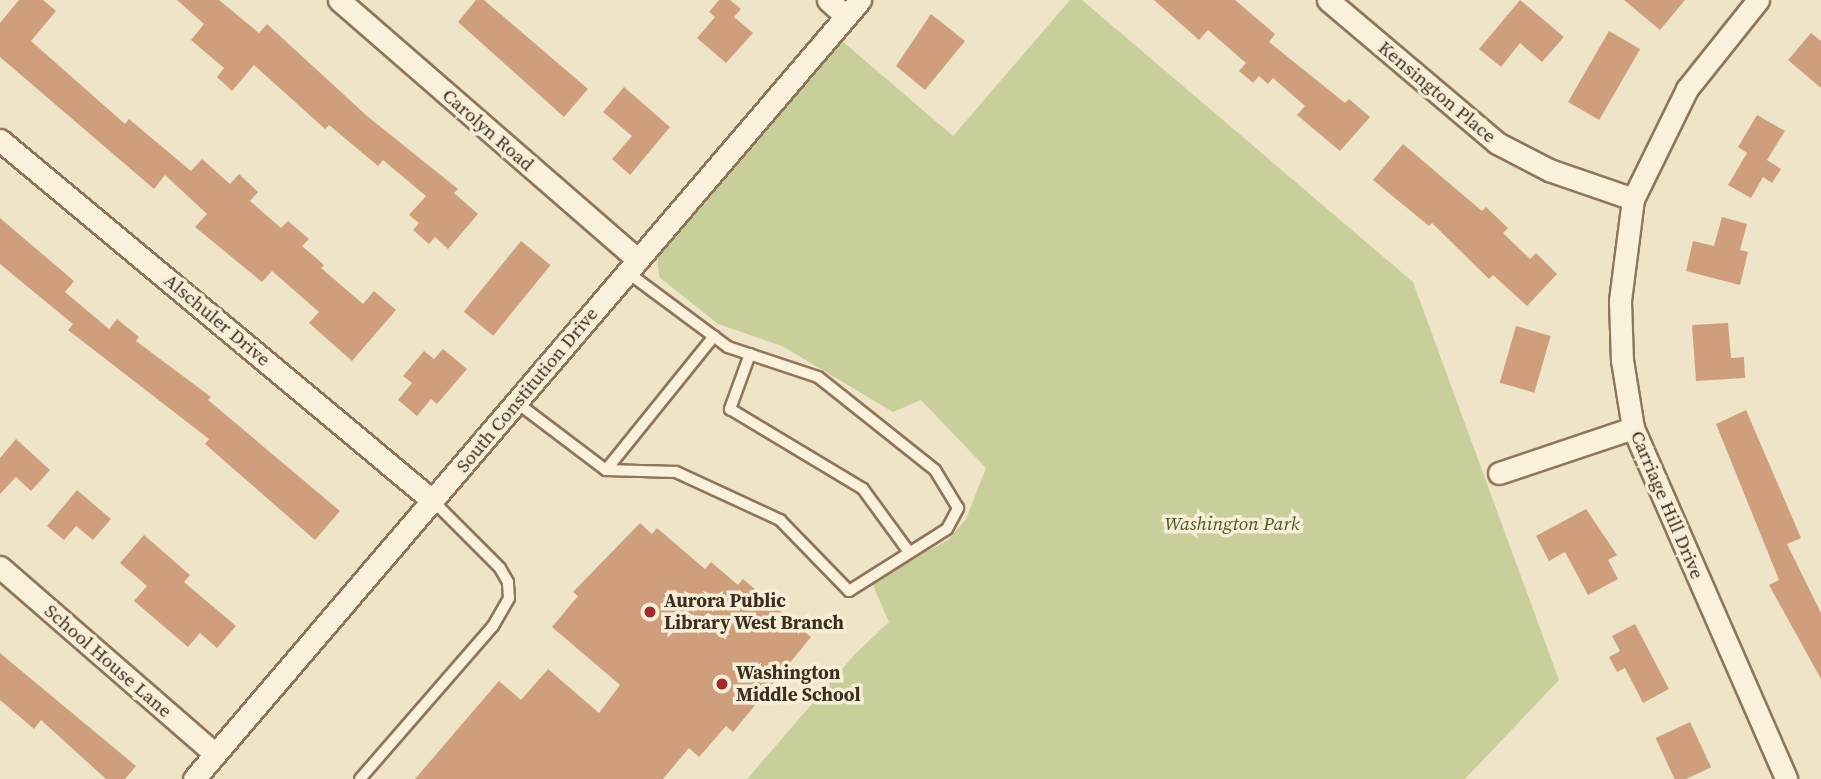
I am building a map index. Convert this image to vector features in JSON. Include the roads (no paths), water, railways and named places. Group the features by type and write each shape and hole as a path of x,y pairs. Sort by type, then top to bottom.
{"street":[{"name":"Carolyn Road","path":"339,0 632,266"},
{"path":"828,0 853,8"},
{"name":"Kensington Place","path":"1328,0 1497,143 1549,170 1633,199"},
{"name":"Carriage Hill Drive","path":"1758,0 1688,89 1633,199 1620,300 1622,360 1633,428 1786,779"},
{"name":"South Constitution Drive","path":"194,779 853,8"},
{"name":"Alschuler Drive","path":"0,140 433,501"},
{"path":"1499,473 1633,428"},
{"name":"School House Lane","path":"0,567 215,754"}],"lane":[{"path":"516,402 606,470 676,472 780,520 849,591 947,529 958,508 934,470 818,377 750,354 714,336 632,266"},
{"path":"606,470 714,336"},
{"path":"750,354 730,409 863,489 909,552"},
{"path":"360,779 505,608 508,582 500,568 433,501"}],"place":[{"name":"Aurora Public Library West Branch","path":"650,612"},
{"name":"Washington Middle School","path":"722,684"}],"park label":[{"name":"Washington Park","path":"1232,524"}]}
